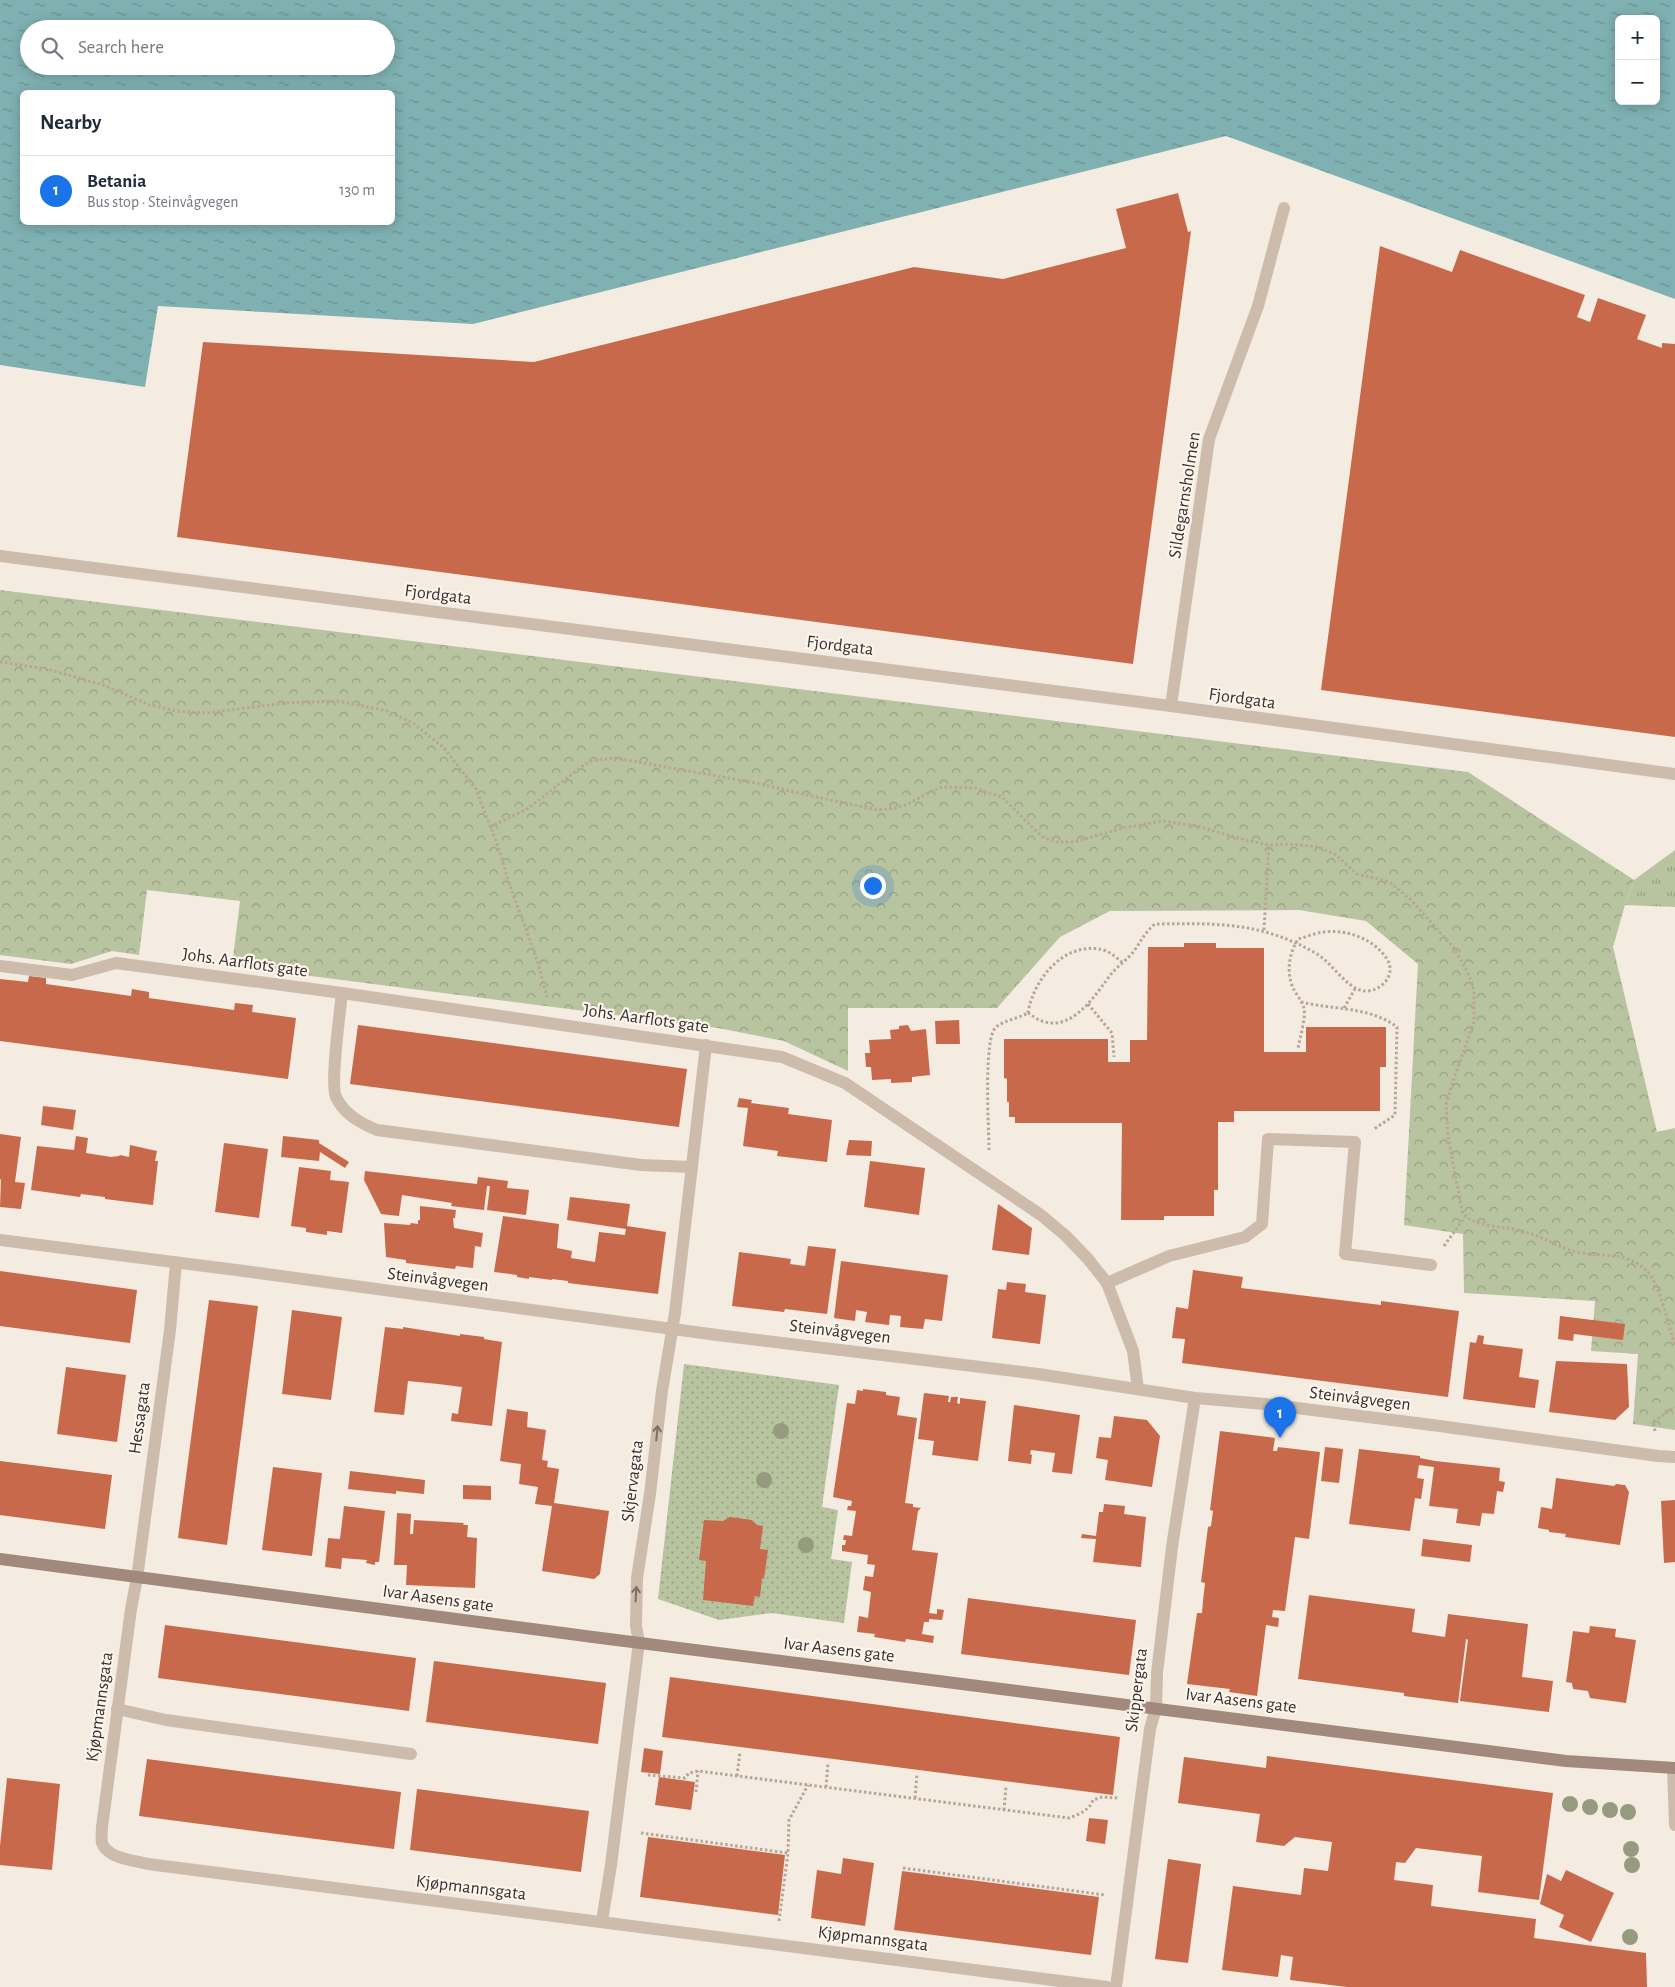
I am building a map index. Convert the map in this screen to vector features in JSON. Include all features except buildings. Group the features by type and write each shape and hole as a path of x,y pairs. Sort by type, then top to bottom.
{"main road":[{"name":"Ivar Aasens gate","path":"0,1559 1566,1761 1674,1768"}],"street":[{"name":"Sildegarnsholmen","path":"1171,706 1209,439 1258,306 1284,208"},
{"name":"Fjordgata","path":"0,556 1171,706 1675,774"},
{"name":"Johs. Aarflots gate","path":"0,966 72,975 116,963 342,993 782,1057 845,1083 1041,1215 1066,1236 1088,1259 1107,1284 1133,1351 1138,1389"},
{"path":"342,993 334,1077 335,1096 345,1111 360,1123 377,1130 631,1164 692,1167"},
{"name":"Skjervagata","path":"602,1921 640,1642 636,1626 637,1578 650,1494 662,1391 673,1329 706,1045"},
{"path":"1107,1284 1169,1256 1245,1237 1262,1224 1268,1139 1355,1142 1346,1254 1431,1265"},
{"name":"Steinvågvegen","path":"0,1240 673,1329 1038,1374 1195,1398 1265,1404 1675,1457"},
{"name":"Hessagata","path":"137,1578 170,1330 176,1263"},
{"name":"Skippergata","path":"1116,1987 1150,1729 1156,1708 1157,1673 1172,1547 1195,1398"},
{"name":"Kjøpmannsgata","path":"137,1578 131,1609 102,1827 102,1842 108,1852 148,1864 1107,1987"},
{"path":"117,1709 166,1720 411,1754"},
{"path":"1674,1768 1675,1825"}],"path":[{"path":"0,662 47,669 103,685 150,705 176,711 208,713 317,701 354,703 388,711 414,723 444,748 476,789 538,963 548,1000 549,1023"},
{"path":"490,827 527,809 593,760 616,758 756,782 807,796 878,810 906,805 943,787 975,788 1002,797 1035,830 1056,842 1074,842 1123,828 1162,821 1197,826 1269,845 1289,844 1319,847 1336,855 1357,874 1392,884 1411,900 1454,948 1468,975 1474,991 1474,1022 1446,1105 1448,1136 1462,1211 1465,1217 1476,1222 1520,1230 1581,1253 1625,1257 1637,1262 1652,1277 1675,1346"},
{"path":"1264,930 1269,845"},
{"path":"985,1178 988,1159 990,1039 994,1028 1009,1020 1028,1014 1045,1022 1056,1023 1075,1016 1082,1011 1114,971 1132,953 1148,929 1155,924 1238,925 1264,930 1296,942 1319,955 1355,989 1366,991 1375,990 1385,984 1390,974 1388,961 1379,949 1363,939 1344,932 1323,932 1298,939 1296,942 1289,955 1289,967 1292,986 1304,1009 1298,1048"},
{"path":"1028,1014 1030,998 1037,984 1051,967 1063,957 1078,950 1098,948 1106,950 1123,962"},
{"path":"1344,1008 1355,989"},
{"path":"1301,1002 1317,1006 1344,1008 1377,1016 1396,1027 1395,1115"},
{"path":"1088,1004 1112,1033 1114,1057"},
{"path":"1431,1265 1465,1217"},
{"path":"737,1776 740,1752"},
{"path":"826,1787 828,1763"},
{"path":"622,1771 685,1778 689,1774 698,1771 1069,1818 1083,1812 1091,1805 1093,1800 1102,1797 1112,1798"},
{"path":"696,1792 698,1771"},
{"path":"915,1798 917,1774"},
{"path":"780,1913 788,1853 789,1820 808,1784"},
{"path":"1004,1810 1006,1786"},
{"path":"615,1830 788,1853"},
{"path":"903,1868 1057,1887 1128,1898"}],"green space":[{"path":"0,590 1468,772 1634,880 1613,947 1657,1132 1675,1128 1675,1430 1633,1424 1638,1354 1591,1351 1595,1301 1464,1293 1463,1234 1404,1225 1418,964 1366,921 1299,910 1110,911 1060,937 997,1008 848,1008 848,1071 784,1041 718,1028 232,966 240,901 147,890 139,955 112,951 71,964 0,955"},
{"path":"1675,850 1675,907 1625,905 1634,880"},
{"path":"684,1364 839,1385 822,1507 838,1510 831,1559 852,1562 844,1623 772,1613 719,1620 658,1599"}],"water":[{"path":"0,0 1675,0 1675,299 1226,136 473,324 158,306 145,387 0,365"}],"place":[{"name":"Betania","path":"1280,1438"}]}
